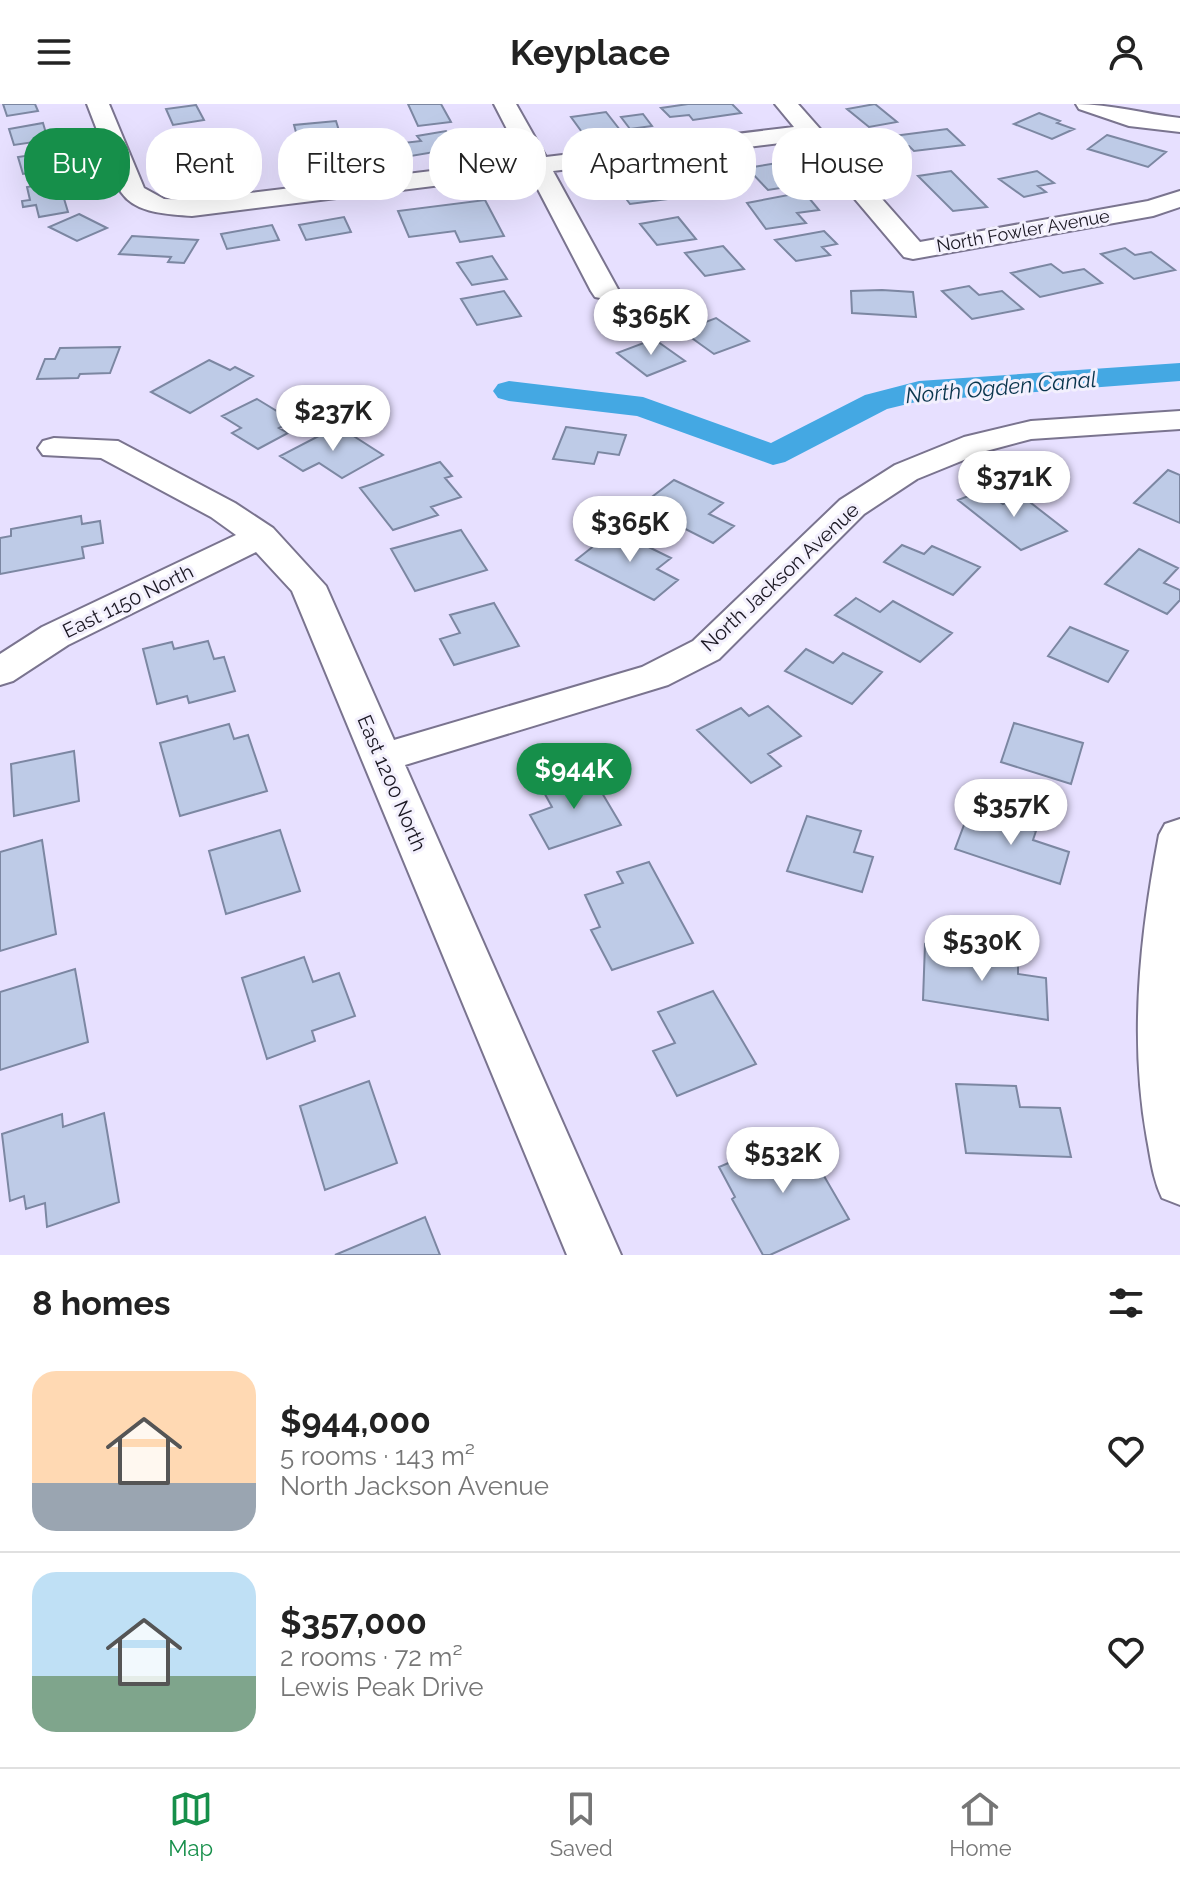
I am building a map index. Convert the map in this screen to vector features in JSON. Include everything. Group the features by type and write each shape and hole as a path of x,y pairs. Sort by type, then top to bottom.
{"street":[{"path":"98,104 133,192 159,206 192,208 429,179"},
{"path":"505,104 519,128"},
{"path":"786,104 808,128"},
{"path":"1087,104 1129,119 1180,125"},
{"path":"546,165 772,137"},
{"path":"546,176 605,291"},
{"name":"North Fowler Avenue","path":"870,200 913,251 1153,208 1180,199"},
{"name":"North Jackson Avenue","path":"381,758 655,676 706,650 852,507 906,472 975,444 1031,430 1180,420"},
{"name":"East 1200 North","path":"54,448 107,448 223,510 261,536 308,586 594,1255"},
{"name":"East 1150 North","path":"0,672 55,636 261,536"},
{"path":"1180,835 1168,899 1160,985 1164,1086 1180,1181"}],"building":[{"path":"3,104 35,104 38,111 7,116"},
{"path":"408,104 441,104 451,122 418,126"},
{"path":"688,104 732,104 741,113 693,120 689,115 670,117 661,108"},
{"path":"875,104 897,122 869,127 847,109"},
{"path":"196,105 204,120 173,125 166,109"},
{"path":"606,112 618,128 579,128 571,117"},
{"path":"1039,113 1074,129 1052,139 1014,124"},
{"path":"643,114 652,126 629,128 621,117"},
{"path":"336,121 338,128 295,128 294,125"},
{"path":"43,123 44,128 24,128 24,144 14,145 9,129"},
{"path":"947,129 964,145 914,151 912,134"},
{"path":"429,134 429,153 413,156 413,142 421,141 417,136"},
{"path":"1107,135 1166,152 1148,167 1088,149"},
{"path":"24,156 24,174 23,174 18,157"},
{"path":"772,164 772,189 768,190 756,177 756,166"},
{"path":"951,171 987,207 953,211 918,176"},
{"path":"1037,171 1054,183 1038,186 1046,192 1024,197 999,179"},
{"path":"772,198 811,200 819,210 797,213 806,223 766,229 747,203"},
{"path":"64,200 68,212 39,217 36,205 23,207 22,201"},
{"path":"485,200 504,236 460,242 455,231 409,237 398,211"},
{"path":"627,200 660,200 630,204"},
{"path":"79,214 107,228 77,241 49,227"},
{"path":"344,217 351,232 306,240 299,225"},
{"path":"678,217 696,239 657,245 640,224"},
{"path":"272,225 279,240 227,249 221,234"},
{"path":"824,231 837,244 822,247 830,255 796,261 775,240"},
{"path":"132,236 198,240 184,263 168,262 171,257 119,254"},
{"path":"723,246 744,269 705,276 685,253"},
{"path":"1125,248 1135,255 1151,252 1175,270 1134,279 1101,254"},
{"path":"492,256 507,279 472,285 457,263"},
{"path":"1051,264 1063,273 1084,269 1102,283 1040,297 1011,273"},
{"path":"969,286 979,295 1002,291 1023,309 972,319 942,291"},
{"path":"504,291 521,316 477,325 461,299"},
{"path":"851,291 913,292 916,317 852,313"},
{"path":"716,318 749,341 714,354 682,331"},
{"path":"654,339 685,361 647,376 617,353"},
{"path":"120,347 110,373 37,379 45,359 55,359 60,348"},
{"path":"209,360 253,376 190,413 151,392"},
{"path":"257,399 293,421 279,428 288,433 258,449 232,433 241,428 222,416"},
{"path":"338,426 383,455 342,478 319,463 303,471 280,456"},
{"path":"566,427 626,435 619,455 598,452 594,464 553,459"},
{"path":"440,462 452,476 445,478 461,497 431,507 438,515 393,530 360,488"},
{"path":"1168,470 1180,475 1180,523 1134,503"},
{"path":"674,480 723,503 709,514 734,526 713,543 640,506"},
{"path":"984,490 1003,504 1022,496 1067,531 1021,550 958,500"},
{"path":"81,516 82,524 100,521 103,543 82,547 84,558 0,574 0,538 11,536 11,529"},
{"path":"461,530 487,570 415,591 391,549"},
{"path":"614,530 671,558 657,569 678,580 654,600 576,560"},
{"path":"902,545 924,554 932,546 980,567 953,595 884,562"},
{"path":"1139,549 1178,568 1164,583 1180,590 1180,600 1167,614 1105,584"},
{"path":"856,598 880,612 893,601 952,633 920,662 835,615"},
{"path":"494,603 519,646 454,665 440,639 460,633 450,615"},
{"path":"1070,627 1128,651 1108,682 1048,656"},
{"path":"208,641 214,659 224,657 235,691 189,703 187,696 157,704 143,649 172,642 174,649"},
{"path":"806,649 833,663 843,653 882,672 852,704 785,671"},
{"path":"768,706 801,736 768,754 781,766 751,783 697,730 741,708 749,716"},
{"path":"1014,723 1083,743 1071,784 1001,762"},
{"path":"229,724 234,739 248,735 267,791 180,816 160,743"},
{"path":"74,751 79,801 14,816 11,764"},
{"path":"589,771 621,825 549,849 530,815 552,807 541,787"},
{"path":"970,809 1036,831 1033,840 1069,852 1060,884 955,849"},
{"path":"807,816 861,831 854,852 873,857 862,892 787,871"},
{"path":"280,830 300,891 226,914 209,851"},
{"path":"42,840 56,934 0,951 0,852"},
{"path":"649,862 693,943 612,970 591,930 600,927 585,895 623,883 617,872"},
{"path":"925,944 1018,959 1018,974 1046,978 1048,1020 923,1000"},
{"path":"304,957 313,982 339,973 355,1016 312,1031 315,1041 267,1059 242,978"},
{"path":"75,969 88,1042 0,1070 0,992"},
{"path":"713,991 756,1064 677,1096 653,1051 675,1043 658,1012"},
{"path":"369,1081 397,1163 325,1190 300,1106"},
{"path":"956,1084 1016,1086 1020,1107 1060,1108 1071,1157 966,1153"},
{"path":"104,1113 119,1202 47,1227 45,1203 26,1209 24,1196 10,1201 2,1134 62,1114 63,1127"},
{"path":"799,1133 849,1219 770,1255 763,1255 732,1199 735,1197 719,1167"},
{"path":"425,1217 440,1255 335,1255"}],"waterway":[{"name":"North Ogden Canal","path":"509,391 643,407 773,455 876,402 919,391 1180,372"}]}
